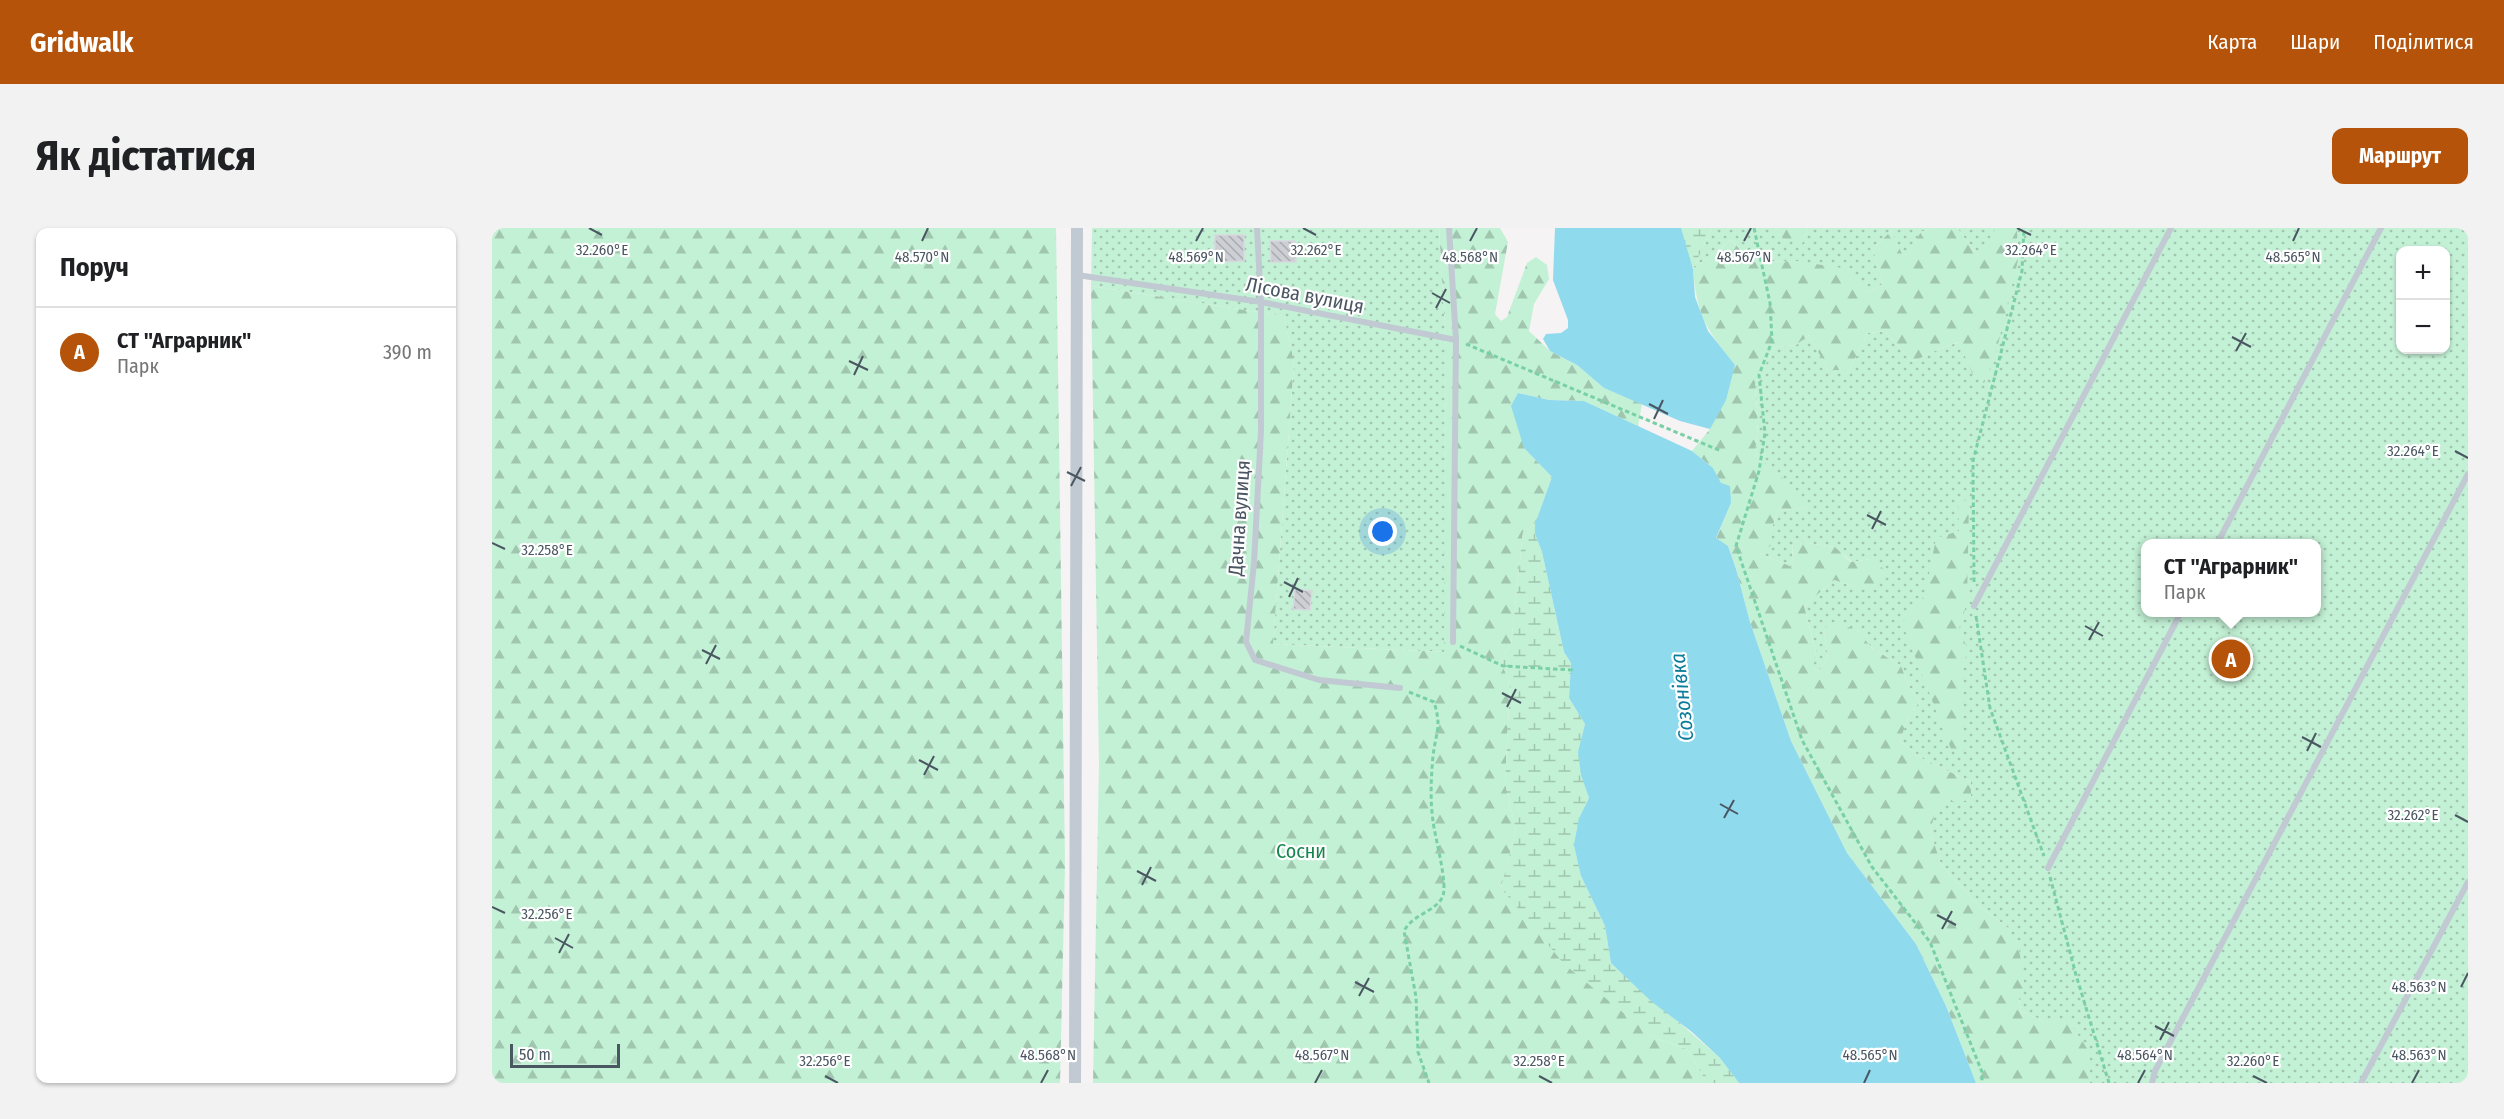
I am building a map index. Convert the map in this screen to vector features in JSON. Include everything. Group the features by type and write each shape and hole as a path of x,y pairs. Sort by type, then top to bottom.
{"street":[{"path":"1075,1083 1077,228"}],"lane":[{"name":"Дачна вулиця","path":"1257,228 1261,302 1261,431 1254,563 1246,642 1255,660 1319,680 1400,688"},
{"path":"1449,228 1456,340 1453,642"},
{"path":"1974,606 2171,228"},
{"path":"2219,539 2381,228"},
{"name":"Лісова вулиця","path":"1076,275 1261,302 1456,340"},
{"path":"2152,1083 2156,1071 2468,474"},
{"path":"2048,868 2178,617"},
{"path":"2361,1083 2468,882"}],"path":[{"path":"1754,228 1770,303 1772,340 1759,375 1765,433 1759,471 1736,546 1802,740 1872,867 1930,942 1982,1072 1982,1083"},
{"path":"1974,584 1973,461 2022,272 2024,228"},
{"path":"1456,340 1721,451"},
{"path":"1974,606 1990,708 2048,868 2076,975 2109,1083"},
{"path":"1453,642 1503,666 1572,670 1571,674"},
{"path":"1400,688 1434,702 1440,721 1433,756 1431,804 1436,846 1446,885 1442,900 1408,923 1404,931 1416,997 1418,1052 1429,1083"}],"green space":[{"path":"492,228 1056,228 1065,865 1060,1083 492,1083"},
{"path":"1092,228 1439,228 1446,347 1445,652 1273,644 1294,362 1284,316 1091,286"},
{"name":"Сосни","path":"1439,228 1500,228 1508,242 1495,314 1501,321 1507,317 1527,263 1536,257 1547,265 1549,279 1534,304 1529,331 1550,351 1577,365 1604,388 1642,404 1638,426 1584,401 1549,400 1519,393 1524,448 1552,477 1535,524 1523,532 1511,645 1500,659 1510,684 1505,783 1516,830 1501,888 1654,1038 1687,1049 1707,1083 1093,1083 1099,764 1091,286 1284,316 1294,362 1273,644 1444,652 1446,347"},
{"path":"1681,228 1712,228 1693,269 1680,230"},
{"path":"1712,228 1776,228 1783,239 1802,243 1808,228 1931,228 1921,232 1904,259 1891,231 1873,249 1883,284 1868,292 1796,261 1752,262 1731,240 1693,269"},
{"path":"1776,228 1808,228 1802,244 1783,239"},
{"path":"1931,228 1957,228 1978,256 1996,228 2017,228 2018,260 1995,357 1984,383 1972,373 1959,342 1912,362 1885,331 1868,333 1849,370 1828,370 1809,335 1796,345 1775,347 1755,384 1758,423 1755,454 1788,483 1808,508 1778,510 1771,531 1772,545 1759,553 1792,567 1793,541 1835,547 1851,562 1871,559 1885,570 1877,590 1856,587 1834,580 1804,606 1816,651 1814,664 1818,672 1828,659 1824,631 1829,621 1857,630 1872,648 1901,666 1909,687 1920,701 1908,717 1900,741 1923,759 1971,782 1971,800 1938,803 1930,831 1941,864 1978,905 2008,928 2019,949 2025,988 2019,999 2021,1011 2044,1021 2069,1021 2090,1053 2090,1083 1976,1083 1946,1006 1916,944 1847,853 1791,741 1750,622 1728,546 1716,539 1731,503 1713,468 1692,451 1710,429 1735,365 1710,331 1700,311 1693,269 1731,240 1752,262 1796,261 1848,269 1868,292 1883,284 1873,249 1891,231 1904,258 1921,232"},
{"path":"1957,228 1996,228 1997,230 1978,256"},
{"path":"2017,228 2468,228 2468,1083 2090,1083 2069,1021 2044,1021 2021,1011 2008,928 1978,905 1941,864 1930,831 1938,802 1971,800 1971,782 1923,759 1900,741 1908,717 1920,701 1909,687 1901,666 1872,648 1857,630 1824,631 1828,659 1818,672 1813,664 1816,651 1804,606 1834,580 1856,587 1871,559 1852,562 1835,547 1793,541 1792,567 1759,553 1771,531 1778,510 1808,508 1755,454 1758,423 1755,384 1775,347 1796,345 1809,335 1828,370 1849,370 1868,333 1885,331 1912,362 1960,342 1972,373 2018,260"},
{"path":"1969,500 1967,603 1959,629 1969,652 1961,665 1961,757 1951,749 1902,623 1925,595 1936,538 1959,531 1958,501"},
{"path":"1535,524 1535,534 1542,552 1564,652 1571,663 1569,698 1585,724 1580,761 1589,798 1579,818 1581,876 1605,926 1611,963 1720,1058 1739,1083 1707,1083 1687,1049 1654,1038 1564,964 1501,888 1516,830 1505,783 1510,684 1500,659 1511,645 1523,532"}],"water":[{"path":"1555,228 1681,228 1693,269 1695,297 1708,331 1735,365 1726,400 1710,429 1680,421 1604,388 1577,365 1550,351 1543,339 1546,334 1561,333 1568,328 1568,320 1553,280"},
{"name":"Созонівка","path":"1518,393 1549,400 1584,401 1692,451 1713,468 1721,483 1730,486 1731,503 1716,538 1728,546 1750,622 1791,741 1847,853 1916,944 1946,1006 1976,1083 1739,1083 1720,1058 1692,1032 1652,1002 1611,963 1605,926 1581,876 1574,845 1579,818 1589,798 1581,775 1578,752 1585,724 1569,698 1571,663 1564,652 1542,552 1535,534 1535,524 1552,477 1524,448 1511,406"}],"building":[{"path":"1215,235 1244,235 1244,261 1215,262"},
{"path":"1270,241 1295,241 1296,262 1271,262"},
{"path":"1295,589 1312,591 1310,610 1293,609"}],"place":[{"name":"СТ \"Аграрник\"","path":"2231,659"}]}
